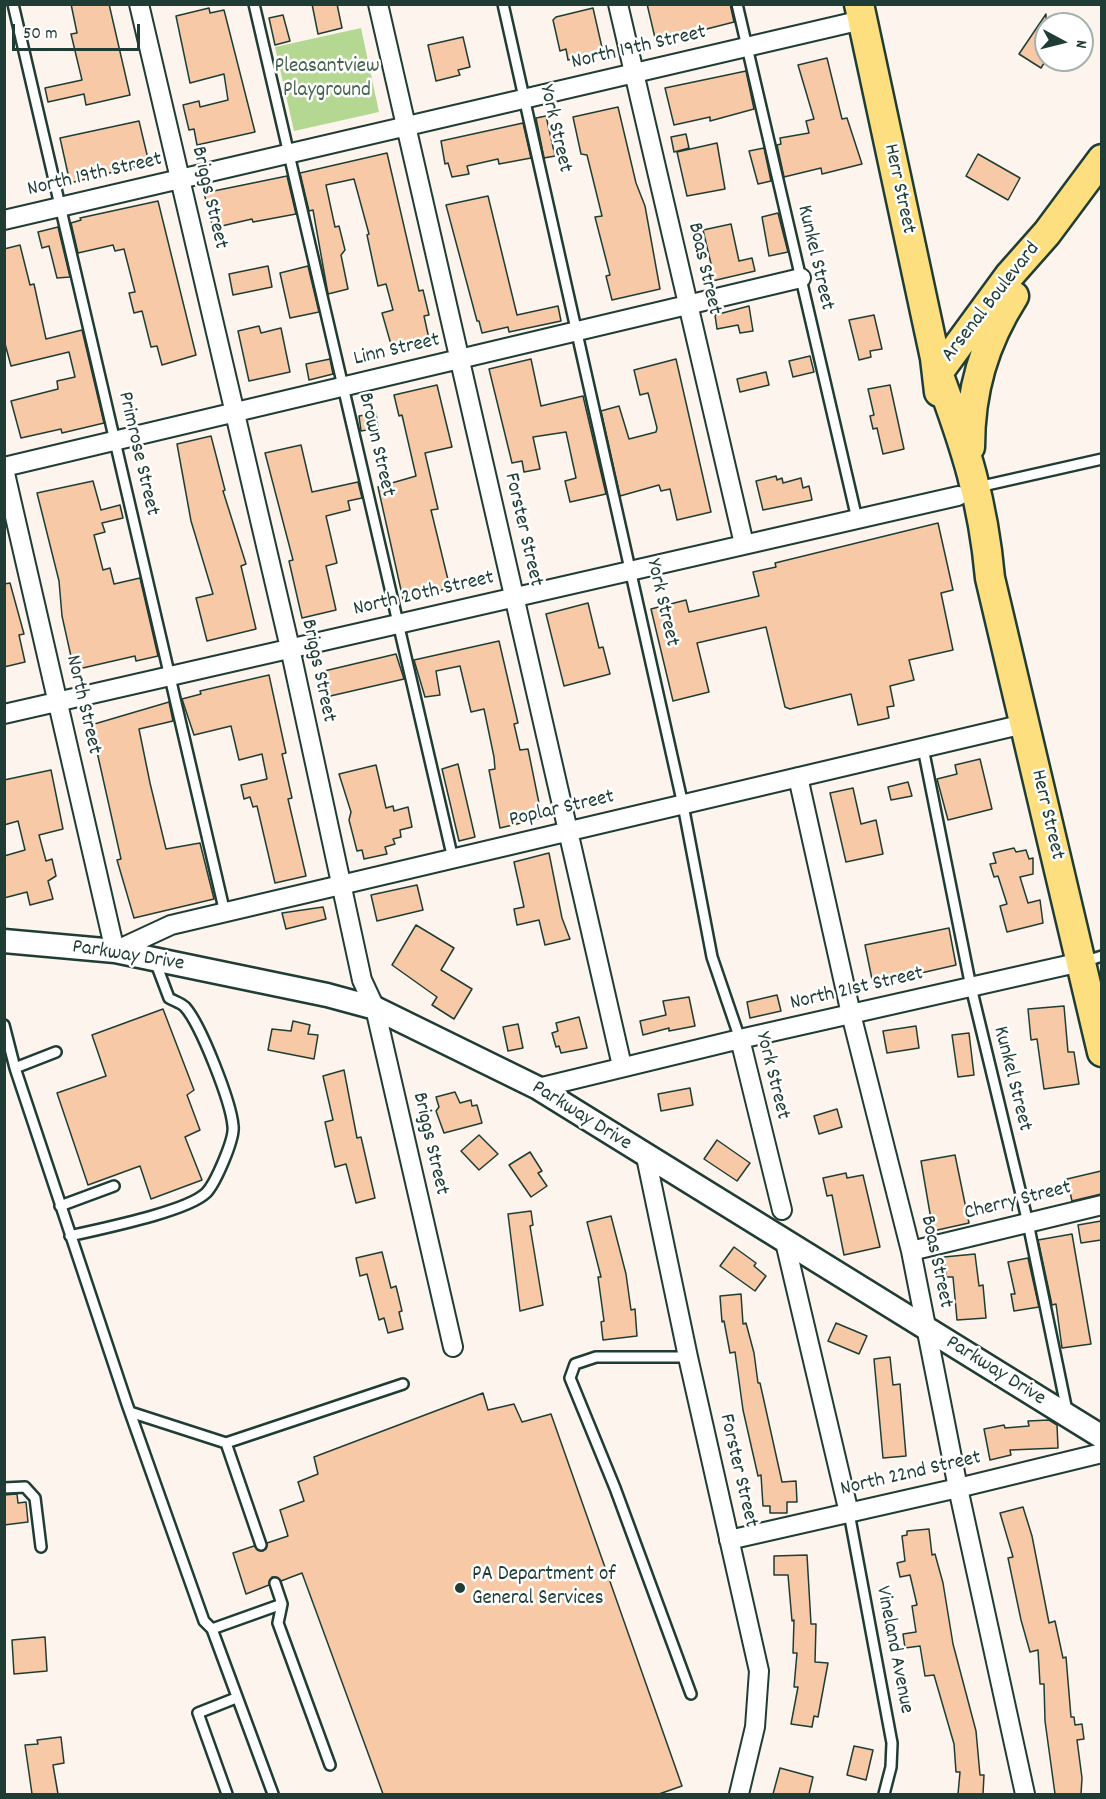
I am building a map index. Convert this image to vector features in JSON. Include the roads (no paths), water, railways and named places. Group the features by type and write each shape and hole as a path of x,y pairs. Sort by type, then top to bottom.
{"main road":[{"name":"Herr Street","path":"860,12 938,373 968,482 985,526 990,578 1024,724 1091,959 1101,1052"},
{"name":"Arsenal Boulevard","path":"938,373 1008,276 1047,233 1101,159"},
{"name":"Arsenal Boulevard","path":"968,482 972,402 980,364 993,331 1021,285 1047,233"}],"street":[{"name":"Briggs Street","path":"139,4 290,648 362,980 375,1008 453,1347"},
{"name":"Forster Street","path":"378,4 622,1066"},
{"name":"Boas Street","path":"618,4 744,544"},
{"name":"North 19th Street","path":"4,220 747,47 860,12"},
{"name":"Linn Street","path":"4,468 801,278"},
{"name":"North Street","path":"4,468 115,951"},
{"name":"North 20th Street","path":"4,714 857,519 968,482"},
{"name":"Poplar Street","path":"115,951 171,926 1024,724"},
{"name":"Boas Street","path":"798,777 851,1014 911,1251 958,1488 1025,1794"},
{"name":"Parkway Drive","path":"4,941 115,951 327,994 375,1008 538,1088 1101,1437"},
{"name":"North 21st Street","path":"538,1088 622,1066 1091,959"},
{"name":"York Street","path":"740,1039 782,1210"},
{"name":"Forster Street","path":"646,1157 688,1357 759,1671 755,1727 739,1794"},
{"name":"Cherry Street","path":"911,1251 1101,1205"},
{"path":"785,1242 849,1513"},
{"name":"North 22nd Street","path":"729,1540 958,1488 1101,1452"}],"lane":[{"name":"Primrose Street","path":"13,4 225,913"},
{"name":"Brown Street","path":"254,4 453,859"},
{"name":"York Street","path":"503,4 683,805 712,957 740,1039"},
{"name":"Kunkel Street","path":"737,4 857,519"},
{"path":"968,482 1101,459"},
{"name":"Kunkel Street","path":"922,748 971,987 1028,1223 1069,1418"},
{"path":"70,1236 150,1216 206,1194 225,1159 234,1128 216,1071 195,1024 184,1006 169,998 155,960"},
{"path":"4,1025 15,1068 130,1413 204,1621 212,1629 273,1794"},
{"path":"15,1068 56,1052"},
{"path":"60,1206 114,1186"},
{"path":"688,1357 596,1357 575,1364 570,1378 627,1519 691,1694"},
{"path":"130,1413 226,1443 403,1384"},
{"path":"226,1443 261,1545"},
{"path":"4,1488 25,1487 35,1498 41,1547"},
{"name":"Vineland Avenue","path":"849,1513 892,1743 891,1767 884,1794"},
{"path":"275,1583 282,1604 278,1623 330,1766"},
{"path":"212,1629 282,1604"},
{"path":"227,1794 198,1713 236,1698"}],"place":[{"name":"PA Department of General Services","path":"460,1588"}],"park label":[{"name":"Pleasantview Playground","path":"327,80"}]}
